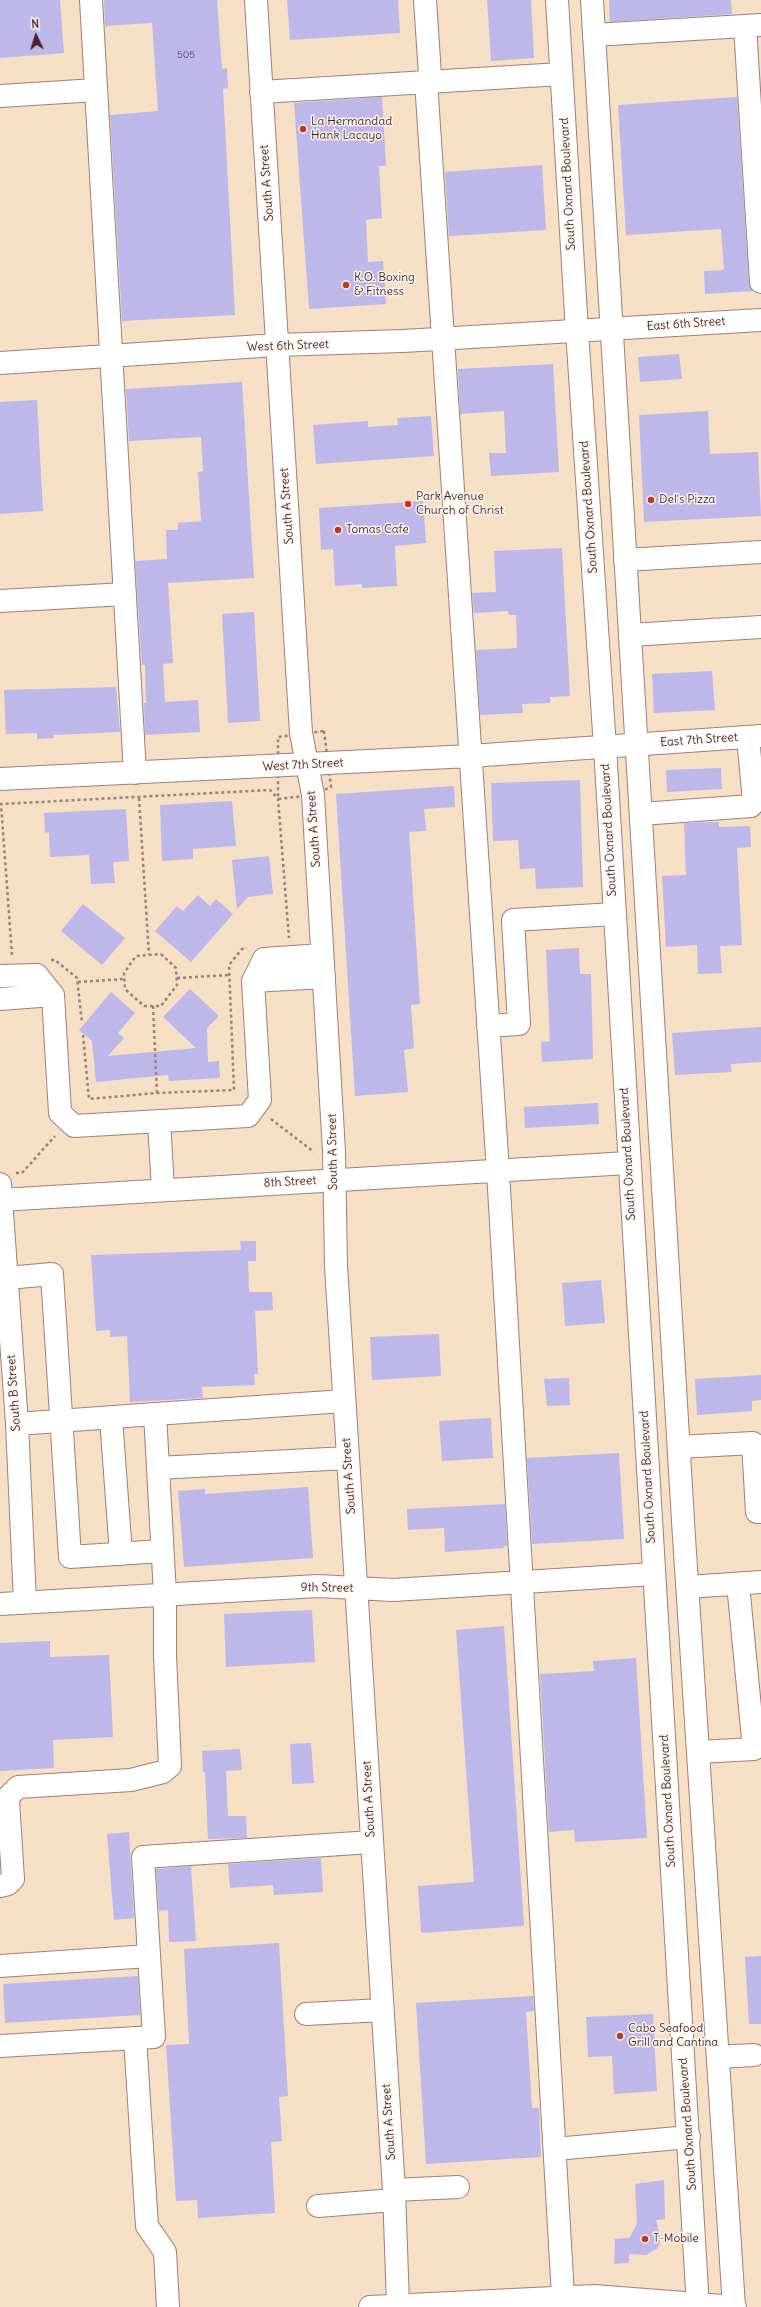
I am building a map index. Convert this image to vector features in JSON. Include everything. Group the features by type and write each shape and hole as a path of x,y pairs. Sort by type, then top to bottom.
{"street":[{"path":"91,0 135,772"},
{"name":"South A Street","path":"256,0 301,733 313,795 334,1151 333,1180 336,1266 394,2195 398,2305"},
{"path":"425,0 430,75 426,81 498,1170 520,1582 563,2296"},
{"name":"South Oxnard Boulevard","path":"557,0 577,332 605,747 628,1163 689,2137 698,2306"},
{"path":"370,2307 563,2296 594,2296 698,2306 735,2307 679,1447 592,0"},
{"path":"594,35 753,26 761,282"},
{"path":"261,92 561,74"},
{"path":"0,96 96,90"},
{"name":"East 6th Street","path":"577,332 761,320"},
{"name":"West 6th Street","path":"0,363 277,345 577,332"},
{"path":"625,560 761,552"},
{"path":"0,601 125,594"},
{"path":"630,635 761,627"},
{"path":"641,814 752,806 754,802 755,736"},
{"name":"East 7th Street","path":"605,747 755,736"},
{"name":"West 7th Street","path":"0,779 308,765 605,747"},
{"path":"488,1026 519,1024 513,920 614,914"},
{"path":"6,969 37,974 53,994 60,1113 74,1126 248,1116 260,1100 253,981 264,959 322,954"},
{"path":"253,981 324,977"},
{"path":"0,999 53,994"},
{"path":"158,1121 163,1190"},
{"name":"8th Street","path":"4,1189 163,1190 628,1163"},
{"name":"South B Street","path":"4,1189 11,1410 24,1602"},
{"path":"6,1278 52,1274 70,1557 162,1551"},
{"path":"11,1410 61,1421 344,1401"},
{"path":"0,1886 8,1884 13,1878 5,1834 9,1796 18,1787 131,1780 163,1772 170,1766 165,1656 165,1594 155,1414"},
{"path":"111,1418 121,1554"},
{"path":"679,1447 753,1443 757,1512 761,1512"},
{"path":"158,1468 347,1458"},
{"path":"654,1574 688,1587 761,1582"},
{"name":"9th Street","path":"0,1604 318,1586 393,1590 654,1574"},
{"path":"699,1752 754,1749 738,1584"},
{"path":"0,2046 154,2037 143,1857 372,1842"},
{"path":"0,1966 150,1956"},
{"path":"306,2014 382,2010"},
{"path":"135,2038 147,2226 165,2252 168,2307"},
{"path":"718,2056 754,2055"},
{"path":"555,2149 604,2146 689,2137"},
{"path":"318,2206 458,2187"}],"path":[{"path":"6,969 1,804 270,790 278,799 289,944"},
{"path":"138,798 149,955"},
{"path":"234,1090 229,965 242,949 250,948"},
{"path":"161,954 176,968 177,985 161,1006 144,1006 125,989 124,973 136,956 149,955 161,954"},
{"path":"48,960 55,960 77,978 82,1023"},
{"path":"177,978 229,975"},
{"path":"78,982 124,980"},
{"path":"153,1006 157,1093"},
{"path":"83,1035 89,1099"},
{"path":"4,1189 22,1173 89,1099 157,1093 234,1090 313,1152 334,1151"}],"building":[{"path":"0,0 60,0 64,53 0,58"},
{"path":"104,0 217,0 222,69 227,68 228,88 223,89 235,315 122,321 110,115 158,111 152,23 105,26"},
{"path":"287,0 398,0 400,33 290,40"},
{"path":"487,0 531,0 534,58 491,61"},
{"path":"609,0 731,0 732,14 610,22"},
{"path":"382,97 386,166 379,166 382,218 366,220 368,262 383,261 386,304 309,309 294,103"},
{"path":"737,97 749,283 753,291 705,294 704,271 724,270 721,229 626,235 618,105"},
{"path":"542,165 546,230 449,236 445,172"},
{"path":"679,354 682,379 640,382 638,357"},
{"path":"553,364 559,472 491,476 489,453 506,453 504,411 460,414 458,369"},
{"path":"242,382 254,578 168,583 173,663 163,664 165,702 198,700 200,732 145,735 145,665 142,665 135,561 167,559 166,530 178,530 178,523 201,521 198,472 203,471 201,437 129,441 126,389"},
{"path":"37,400 43,511 0,514 0,402"},
{"path":"708,411 710,454 758,452 761,516 644,522 639,415"},
{"path":"431,416 434,456 316,464 313,425 368,421 368,427 398,425 397,418"},
{"path":"423,501 426,543 395,546 397,586 362,588 362,584 335,586 333,549 321,550 319,508"},
{"path":"562,548 570,696 550,697 550,703 522,704 523,713 480,715 476,650 517,648 516,615 509,615 508,611 474,613 472,593 496,592 494,551"},
{"path":"254,612 260,721 228,723 222,614"},
{"path":"712,671 715,710 654,713 652,674"},
{"path":"116,687 120,732 53,735 54,738 37,739 37,733 6,734 4,690"},
{"path":"721,768 722,789 667,792 666,770"},
{"path":"580,780 583,887 536,889 535,868 520,869 518,840 493,841 491,783"},
{"path":"454,786 455,807 424,809 426,831 409,832 420,1004 411,1005 414,1048 404,1050 408,1092 355,1096 336,794"},
{"path":"232,801 236,846 193,849 193,859 162,861 160,805"},
{"path":"126,809 129,861 113,862 115,883 91,884 89,855 50,857 49,833 45,832 44,813"},
{"path":"719,822 719,827 750,826 751,847 737,848 742,945 720,946 722,973 698,974 697,945 666,947 662,876 686,875 684,823"},
{"path":"269,856 273,894 248,897 237,909 232,860"},
{"path":"198,895 210,906 216,899 233,914 191,962 155,931 177,906 183,911"},
{"path":"83,904 125,938 102,965 61,931"},
{"path":"579,948 580,974 591,974 593,1059 542,1062 541,1042 550,1041 546,950"},
{"path":"190,989 219,1016 207,1028 208,1062 219,1061 220,1078 169,1081 168,1075 96,1082 92,1041 79,1030 111,992 135,1013 118,1033 124,1038 108,1056 196,1048 163,1017"},
{"path":"761,1027 761,1062 731,1064 732,1072 675,1075 672,1033"},
{"path":"598,1103 599,1124 525,1128 524,1107"},
{"path":"240,1241 256,1241 256,1261 248,1261 249,1292 272,1292 273,1310 255,1311 258,1374 254,1374 255,1385 202,1387 203,1398 130,1402 127,1336 110,1337 110,1330 96,1331 91,1255 241,1250"},
{"path":"601,1280 605,1323 565,1326 562,1283"},
{"path":"439,1334 441,1376 372,1380 370,1337"},
{"path":"761,1375 761,1400 752,1401 752,1411 697,1415 695,1379"},
{"path":"569,1378 570,1405 547,1406 544,1379"},
{"path":"491,1418 493,1458 442,1461 439,1421"},
{"path":"619,1453 624,1539 532,1544 527,1458"},
{"path":"308,1487 313,1558 184,1567 178,1491 205,1489 205,1494"},
{"path":"505,1504 507,1546 503,1546 504,1548 445,1552 444,1528 408,1530 407,1509"},
{"path":"312,1610 315,1662 226,1667 224,1614"},
{"path":"504,1626 524,1926 421,1933 418,1886 474,1882 456,1630"},
{"path":"50,1641 50,1657 109,1655 113,1737 53,1740 54,1768 0,1771 0,1643"},
{"path":"636,1658 647,1838 575,1842 574,1830 549,1832 540,1674 594,1671 593,1661"},
{"path":"311,1743 314,1783 292,1784 290,1744"},
{"path":"240,1749 242,1770 226,1771 228,1816 246,1816 247,1838 208,1839 205,1772 203,1772 202,1751"},
{"path":"129,1832 134,1918 114,1920 107,1834"},
{"path":"321,1858 323,1892 274,1895 273,1885 230,1888 228,1864"},
{"path":"191,1866 196,1941 169,1942 168,1910 159,1911 156,1869"},
{"path":"279,1943 288,2096 279,2097 282,2141 271,2142 275,2213 198,2218 197,2200 176,2201 166,2045 189,2044 184,1949"},
{"path":"761,1956 761,2024 749,2024 745,1957"},
{"path":"138,1976 140,2015 5,2023 3,1984"},
{"path":"533,1996 534,2011 526,2012 532,2108 539,2108 541,2157 426,2164 416,2003"},
{"name":"Cabo Seafood Grill and Cantina","path":"653,2014 657,2091 614,2094 612,2056 588,2057 586,2017"},
{"path":"664,2180 665,2219 656,2220 661,2239 658,2248 646,2255 629,2254 629,2263 614,2264 615,2239 629,2238 637,2224 635,2184"}],"place":[{"name":"La Hermandad Hank Lacayo","path":"303,129"},
{"name":"K.O. Boxing & Fitness","path":"346,285"},
{"name":"Del's Pizza","path":"651,500"},
{"name":"Park Avenue Church of Christ","path":"408,504"},
{"name":"Tomas Cafe","path":"338,530"},
{"name":"Cabo Seafood Grill and Cantina","path":"620,2036"},
{"name":"T-Mobile","path":"645,2239"}]}
